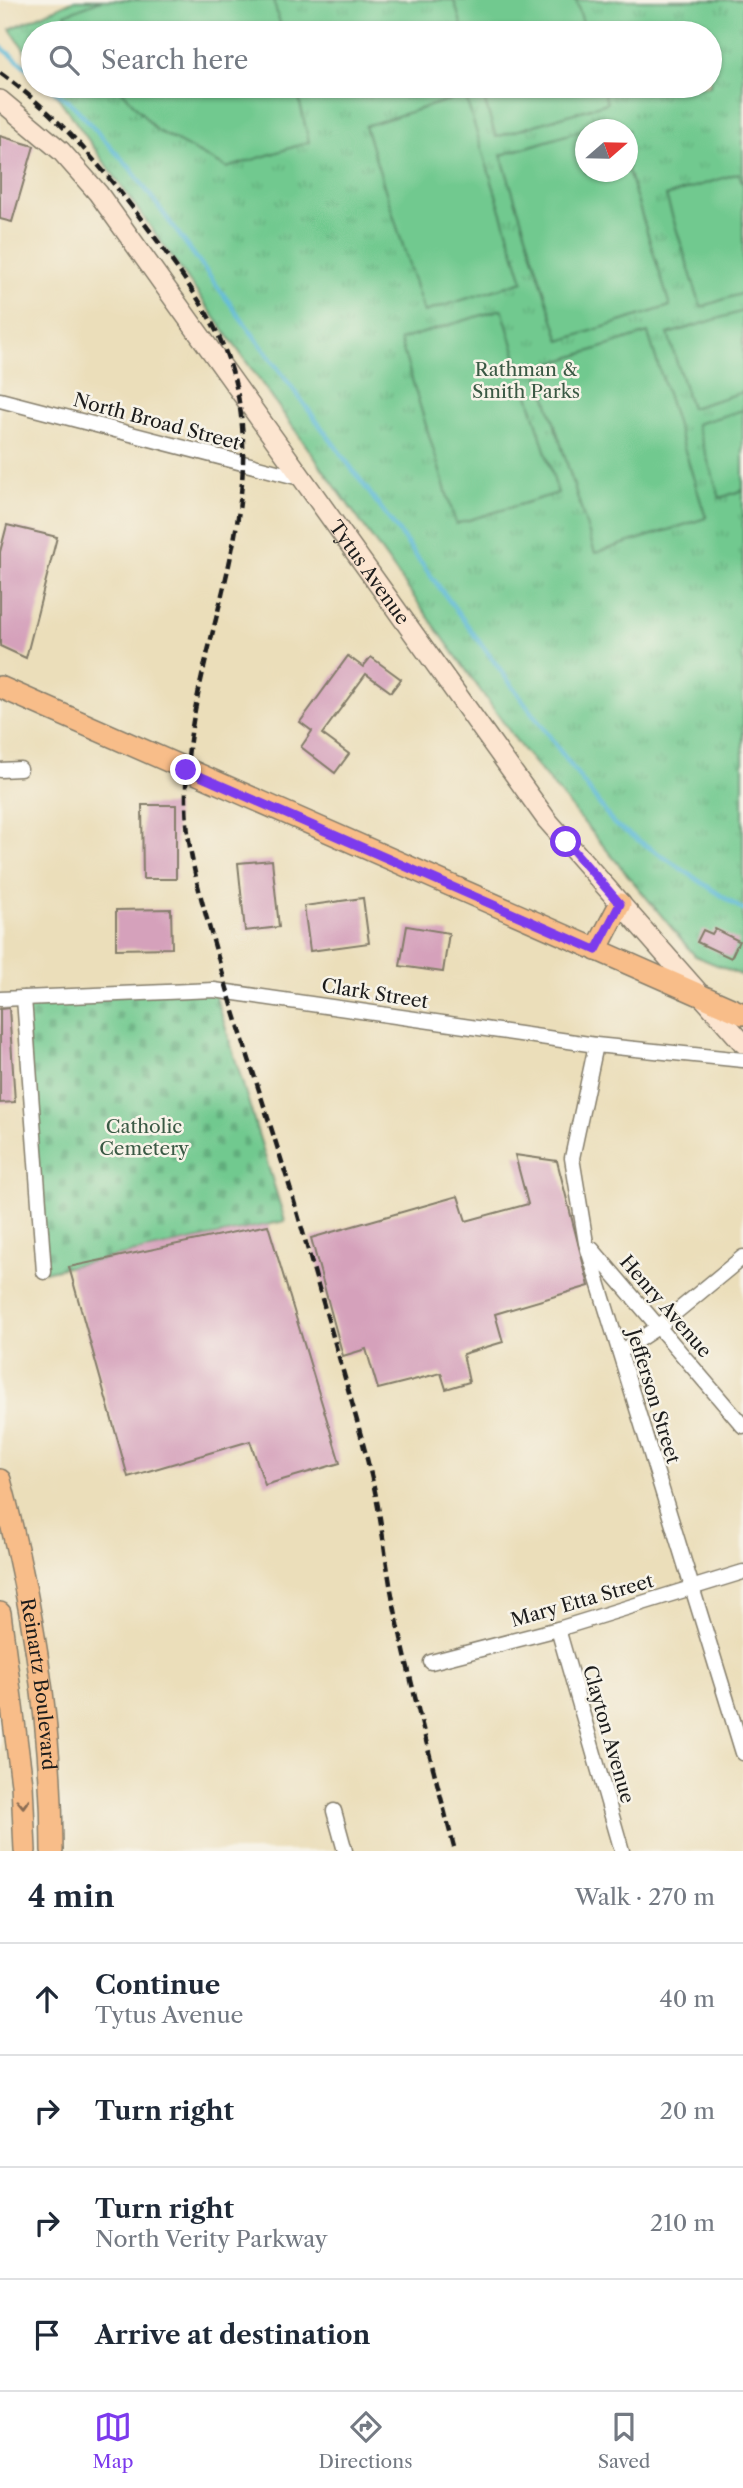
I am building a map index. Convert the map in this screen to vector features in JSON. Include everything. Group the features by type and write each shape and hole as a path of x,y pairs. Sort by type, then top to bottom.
{"main road":[{"path":"0,687 743,1014"},
{"path":"596,950 620,904"},
{"name":"Reinartz Boulevard","path":"0,1480 26,1584 43,1688 51,1771 52,1851"},
{"name":"Reinartz Boulevard","path":"0,1613 22,1784 24,1851"}],"street":[{"name":"Tytus Avenue","path":"0,100 45,136 86,177 547,820 743,1043"},
{"name":"North Broad Street","path":"0,400 304,479"},
{"path":"0,770 20,769"},
{"name":"Clark Street","path":"0,999 214,990 596,1045 743,1060"},
{"path":"24,998 44,1272"},
{"name":"Jefferson Street","path":"596,1045 572,1158 586,1243 695,1588 743,1753"},
{"name":"Henry Avenue","path":"586,1243 743,1426"},
{"path":"620,1352 658,1327 743,1257"},
{"name":"Mary Etta Street","path":"431,1662 558,1629 743,1572"},
{"name":"Clayton Avenue","path":"558,1629 622,1851"},
{"path":"334,1811 345,1851"}],"green space":[{"name":"Rathman & Smith Parks","path":"75,0 743,0 743,976 695,956 520,746 59,98 722,98 722,21 28,21"},
{"path":"101,0 273,0 279,21 68,21 65,14"},
{"path":"454,0 576,0 582,21 460,21"},
{"name":"Rathman & Smith Parks","path":"21,24 21,45 10,29"},
{"path":"128,98 299,98 309,142 227,168 156,130"},
{"path":"455,98 466,98 523,281 424,312 365,126"},
{"path":"484,98 606,98 607,103 496,137"},
{"path":"575,132 575,182 631,182 670,306 560,341 501,155"},
{"path":"739,173 743,186 743,293 701,307 666,196"},
{"path":"502,309 558,493 456,524 400,340"},
{"path":"743,311 743,392 691,408 668,334"},
{"path":"648,333 706,518 595,553 537,368"},
{"path":"743,410 743,490 720,498 696,424"},
{"name":"Catholic Cemetery","path":"214,990 285,1221 44,1272 24,998"}],"building":[{"path":"0,136 34,146 12,222 0,219"},
{"path":"7,525 57,537 26,658 0,646 0,552"},
{"path":"348,656 363,667 371,657 401,679 391,692 366,674 322,734 349,754 335,773 301,747 312,731 300,722"},
{"path":"142,805 176,805 176,879 143,879"},
{"path":"272,860 279,927 245,931 238,863"},
{"path":"363,898 369,943 310,951 304,906"},
{"path":"171,909 172,948 116,949 116,910"},
{"path":"407,926 449,933 443,972 400,966"},
{"path":"715,929 739,941 731,958 697,942 703,930 712,934"},
{"path":"9,1008 15,1102 0,1103 0,1009"},
{"path":"515,1155 557,1161 589,1286 495,1314 503,1342 463,1354 469,1382 446,1389 441,1373 378,1389 366,1349 343,1356 311,1238 458,1196 466,1221 528,1204"},
{"path":"268,1225 340,1463 265,1485 250,1441 128,1477 69,1267"}],"waterway":[{"path":"0,46 21,63"},
{"path":"64,98 130,168 614,824 743,910"}],"railway":[{"path":"0,73 21,90"},
{"path":"31,98 88,154 162,247 202,306 219,337 232,371 242,429 242,487 233,545 194,717 187,775 190,849 227,989 292,1195 366,1454 402,1640 455,1851"}],"route":[{"path":"186,770 596,950 620,904 566,842"}]}
